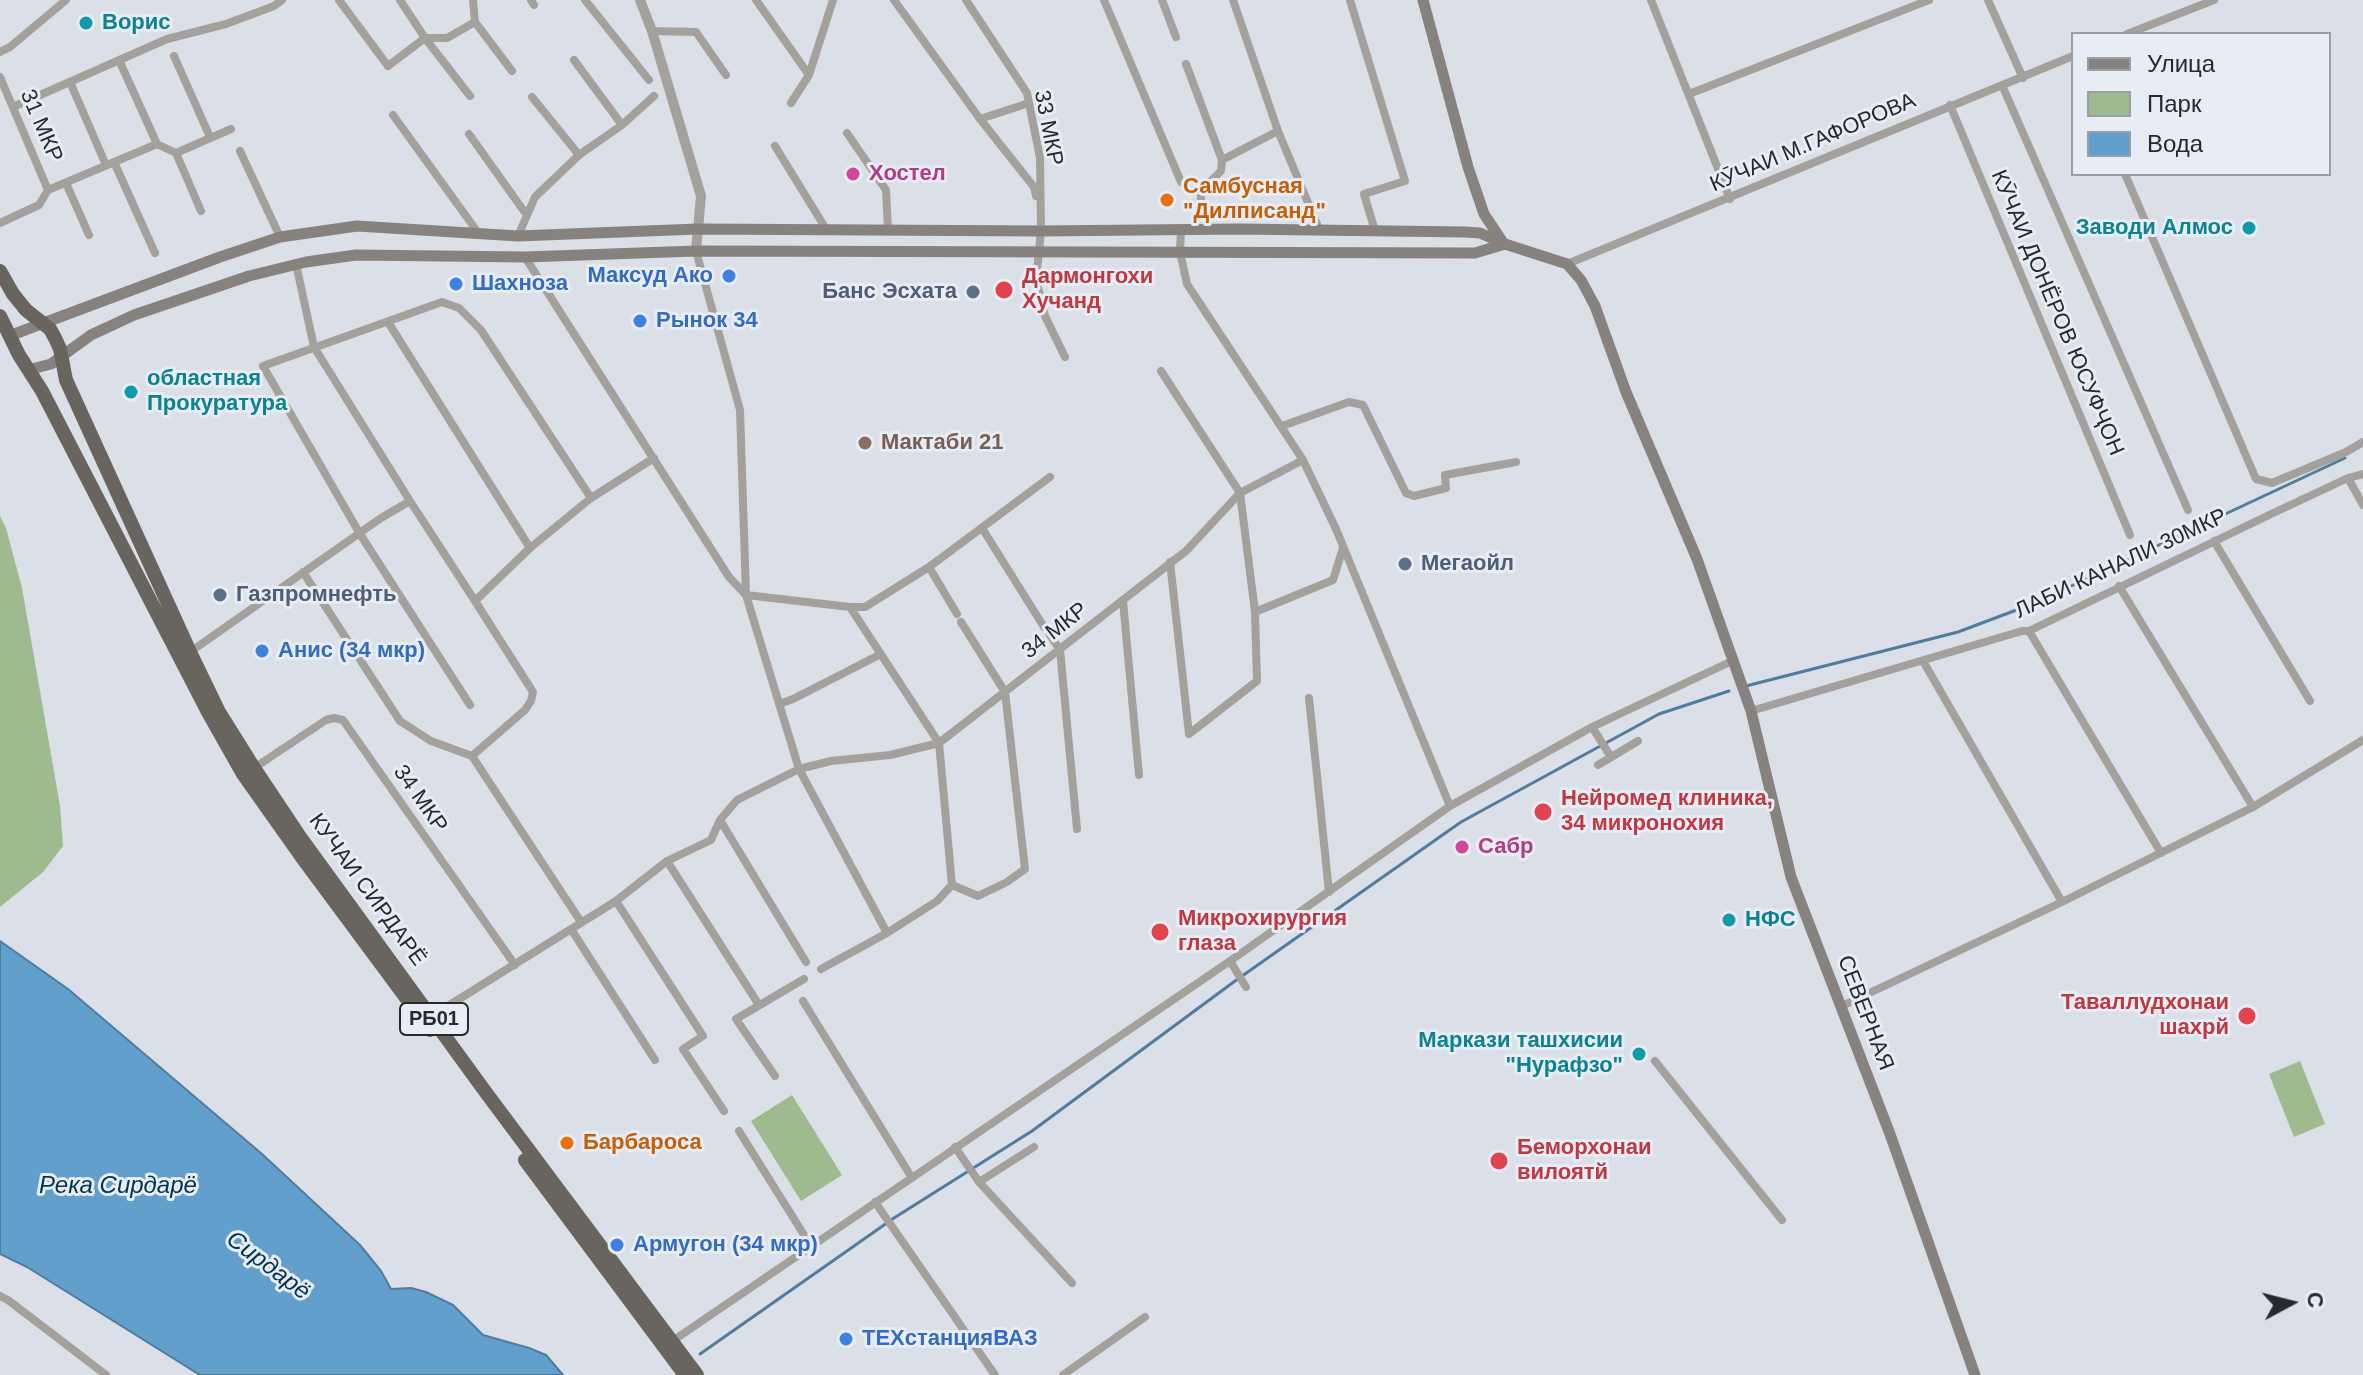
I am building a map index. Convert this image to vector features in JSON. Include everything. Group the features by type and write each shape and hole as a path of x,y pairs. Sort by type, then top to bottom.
{"highway":[{"name":"РБ01","path":"0,271 13,294 55,338 66,380 185,655"},
{"name":"РБ01","path":"0,316 185,655 243,774 301,856 668,1344 685,1375"},
{"name":"КУЧАИ СИРДАРЁ","path":"185,655 298,834 668,1344 697,1375"}],"main road":[{"path":"1423,0 1468,167 1484,214 1505,244"},
{"path":"1465,232 1474,229 1484,214"},
{"path":"9,336 280,237 357,226 518,236 698,229 1319,229 1465,232 1480,233 1567,264"},
{"path":"1422,253 1423,231"},
{"path":"28,370 45,366 91,335 134,315 249,276 296,264 356,255 525,257 696,251 1475,253 1505,244"},
{"name":"СЕВЕРНАЯ","path":"1567,264 1581,280 1595,306 1626,392 1697,559 1751,711 1791,877 1932,1249 1975,1375"}],"street":[{"path":"0,52 66,0"},
{"path":"13,107 167,39 226,24 282,0"},
{"path":"339,0 388,66 425,38 447,38 475,22"},
{"path":"400,0 470,96"},
{"path":"473,0 475,22 512,71"},
{"path":"585,0 649,80"},
{"path":"640,0 701,196 696,251 740,410 746,595 799,769 887,933"},
{"path":"756,0 809,75"},
{"path":"791,103 809,75 833,0"},
{"path":"894,0 980,119 1034,187 1039,208"},
{"name":"33 МКР","path":"966,0 1027,93 1040,158 1041,231 1037,253"},
{"path":"1104,0 1181,182"},
{"path":"1162,0 1176,37"},
{"path":"1233,0 1278,131 1319,229"},
{"path":"1350,0 1405,181 1364,194 1375,231"},
{"path":"1651,0 1730,199"},
{"path":"1689,94 1929,0"},
{"path":"1988,0 2023,78"},
{"path":"2132,32 2214,0"},
{"path":"652,31 696,32 726,75"},
{"path":"174,56 210,137"},
{"name":"КӮЧАИ М.ГАФОРОВА","path":"1567,264 2071,57"},
{"path":"119,60 157,144 176,153 201,211"},
{"path":"574,60 622,125"},
{"path":"1186,64 1222,160 1221,171 1201,191 1201,205"},
{"name":"31 МКР","path":"0,77 48,190"},
{"path":"70,82 155,253"},
{"name":"КӮЧАИ ДОНЁРОВ ЮСУФҶОН","path":"2002,85 2188,510"},
{"path":"518,236 535,197 579,155 622,125 654,96"},
{"path":"532,97 579,155"},
{"path":"980,119 1029,103"},
{"name":"КӮЧАИ ДОНЁРОВ ЮСУФҶОН","path":"1950,105 2130,535"},
{"path":"393,115 480,235"},
{"path":"176,153 231,129"},
{"path":"1222,160 1278,131"},
{"path":"847,133 886,190 888,229"},
{"path":"469,134 526,214"},
{"path":"0,223 39,205 48,190 157,144"},
{"path":"775,146 826,229"},
{"path":"240,151 280,237"},
{"path":"2126,176 2256,479 2272,483 2363,442"},
{"path":"66,183 89,235"},
{"path":"1181,229 1180,252 1187,284 1303,460 1343,548 1450,806"},
{"path":"1037,253 1036,280 1045,316 1065,357"},
{"path":"525,257 729,577 746,595 865,607 929,567 1050,477"},
{"path":"296,264 314,347 533,692 525,710 472,756"},
{"path":"470,705 360,534 263,366 442,302 459,308 481,330 591,498"},
{"path":"388,322 530,548"},
{"path":"1161,371 1240,493 1255,612 1257,681 1189,734 1170,562"},
{"path":"1282,426 1349,402 1363,405 1406,493 1414,496 1446,488 1445,475 1516,462"},
{"path":"475,601 530,548 591,498 654,458"},
{"name":"34 МКР","path":"939,743 1186,551 1240,493 1303,460"},
{"name":"ЛАБИ КАНАЛИ 30МКР","path":"1751,711 2029,631 2348,478 2363,474"},
{"path":"2348,478 2363,505"},
{"path":"185,655 410,501"},
{"path":"982,528 1060,650 1077,829"},
{"path":"2214,541 2310,701"},
{"path":"1255,612 1333,580 1343,548"},
{"path":"929,567 1005,692 1025,869 978,896 952,885"},
{"path":"303,572 400,721 431,741 472,756 581,922"},
{"path":"2119,586 2253,807"},
{"path":"1123,601 1139,775"},
{"path":"821,969 937,901 952,885 939,743 850,607"},
{"path":"2029,631 2161,853"},
{"path":"779,704 881,654"},
{"path":"668,1344 1230,961 1450,806 1592,727 1732,661"},
{"path":"1923,661 2062,902"},
{"path":"1309,698 1329,892"},
{"name":"34 МКР","path":"254,768 326,720 343,720 515,965"},
{"path":"1592,727 1611,757"},
{"path":"1842,1006 2253,807 2363,740"},
{"path":"1598,765 1638,741"},
{"path":"432,1016 616,901 667,861 711,840 720,820 737,800 799,769 831,761 890,755 939,743"},
{"path":"720,820 806,962"},
{"path":"667,861 759,1005"},
{"path":"616,901 703,1036 683,1049 724,1111"},
{"path":"571,929 655,1060"},
{"path":"1230,961 1246,987"},
{"path":"775,1076 736,1019 804,979"},
{"path":"803,1001 912,1178"},
{"path":"1655,1061 1782,1220"},
{"path":"739,1131 811,1246"},
{"path":"955,1147 979,1182 1072,1283"},
{"path":"979,1182 1034,1147"},
{"path":"875,1202 995,1375"},
{"path":"0,1296 106,1375"},
{"path":"1063,1375 1145,1317"}],"green space":[{"path":"0,516 22,588 60,806 63,846 43,872 0,907"},
{"path":"2300,1061 2325,1124 2294,1137 2269,1074"},
{"path":"792,1095 842,1175 801,1201 751,1121"}],"water":[{"name":"Река Сирдарё","path":"0,941 68,989 262,1154 360,1245 391,1289 411,1288 453,1305 483,1335 546,1355 563,1375 200,1375 27,1267 0,1254"}],"waterway":[{"path":"1746,686 1958,632 2035,603 2345,458"},
{"path":"700,1354 894,1218 1032,1131 1235,981 1461,822 1659,714 1729,691"}],"place":[{"name":"Ворис","path":"86,23"},
{"name":"Хостел","path":"853,174"},
{"name":"Самбусная \"Дилписанд\"","path":"1167,200"},
{"name":"Заводи Алмос","path":"2249,228"},
{"name":"Максуд Ако","path":"729,276"},
{"name":"Шахноза","path":"456,284"},
{"name":"Дармонгохи Хучанд","path":"1004,290"},
{"name":"Банс Эсхата","path":"973,292"},
{"name":"Рынок 34","path":"640,321"},
{"name":"областная Прокуратура","path":"131,392"},
{"name":"Мактаби 21","path":"865,443"},
{"name":"Мегаойл","path":"1405,564"},
{"name":"Газпромнефть","path":"220,595"},
{"name":"Анис (34 мкр)","path":"262,651"},
{"name":"Нейромед клиника, 34 микронохия","path":"1543,812"},
{"name":"Сабр","path":"1462,847"},
{"name":"НФС","path":"1729,920"},
{"name":"Микрохирургия глаза","path":"1160,932"},
{"name":"Таваллудхонаи шахрй","path":"2247,1016"},
{"name":"Маркази ташхисии \"Нурафзо\"","path":"1639,1054"},
{"name":"Барбароса","path":"567,1143"},
{"name":"Беморхонаи вилоятй","path":"1499,1161"},
{"name":"Армугон (34 мкр)","path":"617,1245"},
{"name":"ТЕХстанцияВАЗ","path":"846,1339"}],"water label":[{"name":"Сирдарё","path":"268,1266"}]}
